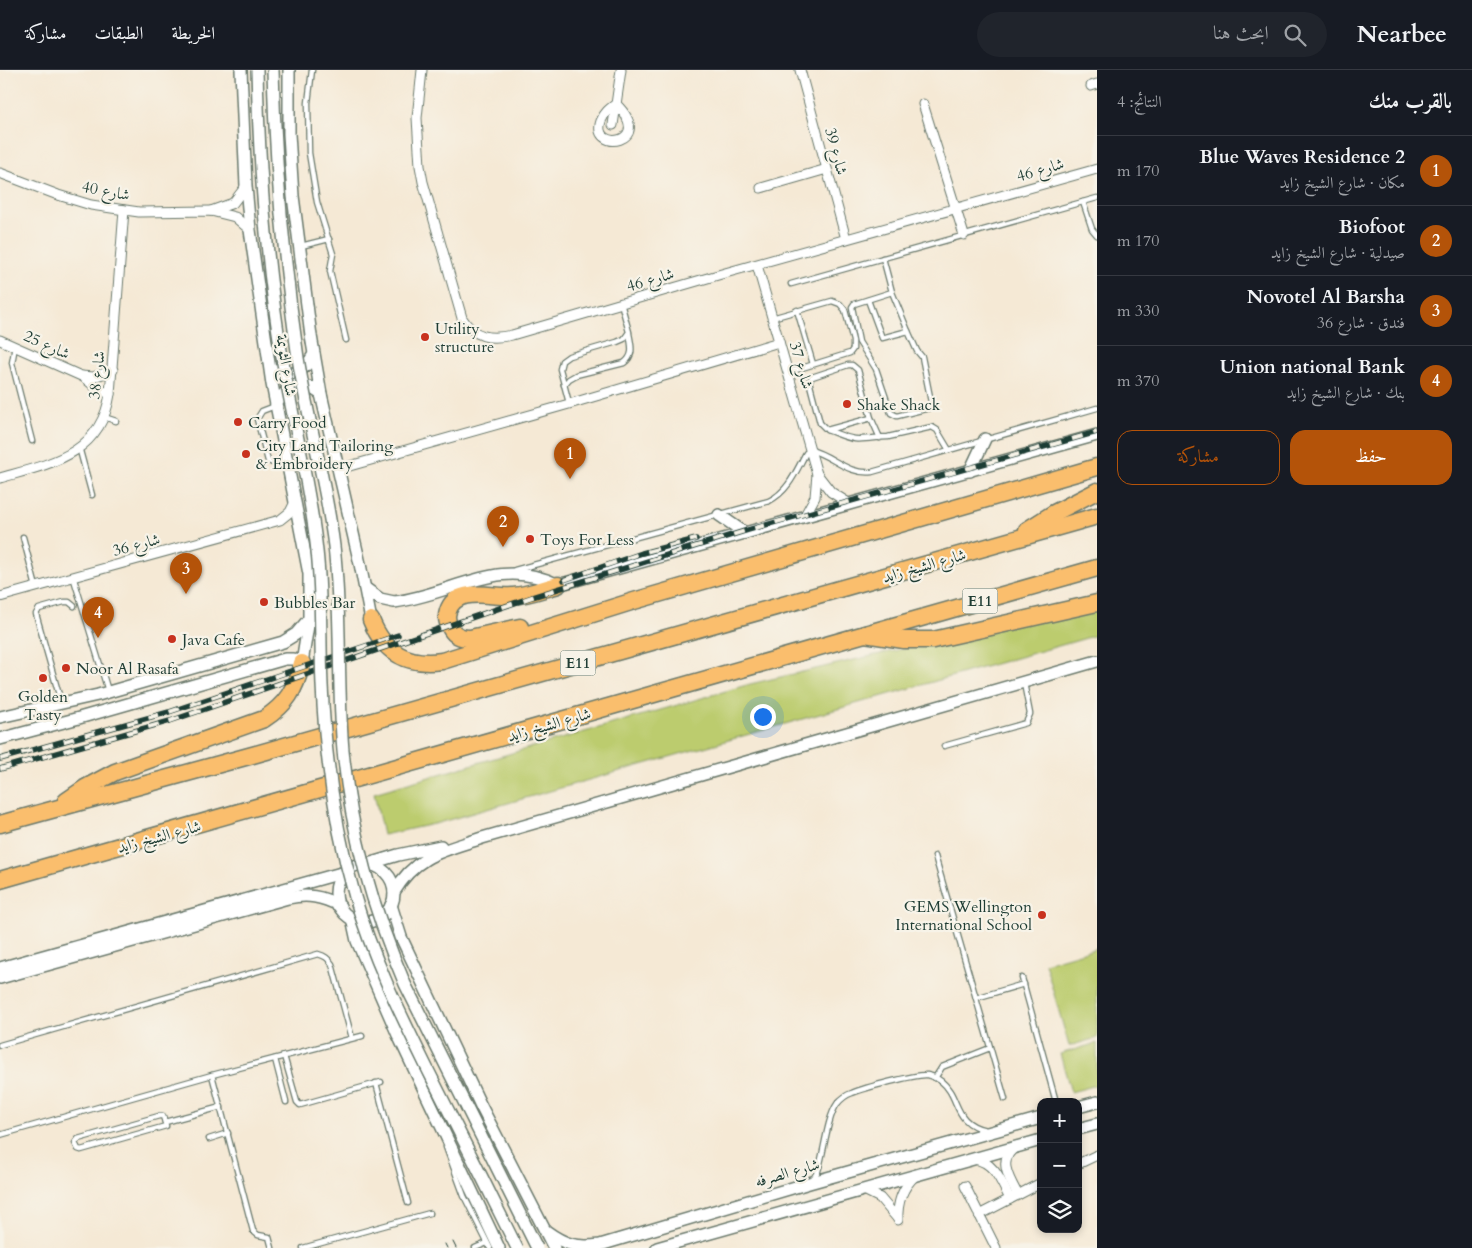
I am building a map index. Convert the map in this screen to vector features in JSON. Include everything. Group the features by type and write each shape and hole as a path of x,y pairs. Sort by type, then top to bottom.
{"highway":[{"path":"371,620 381,640 398,655 409,660 431,663 442,661 634,601 1097,467"},
{"path":"1014,539 1054,513 1097,491"},
{"name":"شارع الشيخ زايد","path":"0,824 249,756 1097,516"},
{"name":"شارع الشيخ زايد","path":"0,880 1097,568"},
{"path":"558,585 516,596 498,597 480,594 462,596 448,608 447,621 453,632 464,638 470,638 634,601"},
{"path":"862,634 904,640 933,640 1097,603"},
{"path":"58,808 85,788 115,772 264,719 276,712 293,690 302,663"}],"street":[{"name":"شارع الثويمة","path":"241,70 246,186 250,230 268,363 309,574 309,619 302,663"},
{"path":"257,70 261,170 270,281 314,524 320,594 322,687 326,751 342,848 355,899 372,949 392,998 517,1248"},
{"path":"273,70 280,217 299,360 328,504 334,548 338,593 339,690 343,749 349,798 358,846 373,902 405,984 537,1248"},
{"name":"شارع الثويمة","path":"289,70 288,134 293,196 314,354 321,394 371,620"},
{"name":"شارع 46","path":"422,70 417,134 423,182 460,312 466,325 484,337 499,338 1097,168"},
{"path":"613,124 621,70"},
{"name":"شارع 39","path":"800,70 846,239"},
{"path":"923,104 964,235"},
{"path":"761,188 827,169"},
{"name":"شارع 40","path":"0,173 74,200 124,210 154,212 211,211 235,217 250,230"},
{"name":"شارع 40","path":"211,211 232,203 246,186"},
{"name":"شارع 38","path":"0,478 55,462 79,448 96,430 104,416 110,394 113,370 124,210"},
{"name":"شارع 37","path":"757,265 817,474 815,497 804,517"},
{"name":"شارع 25","path":"0,340 81,376 98,389 110,394"},
{"path":"339,469 780,342"},
{"path":"268,363 282,372 293,374 304,369 314,354"},
{"path":"81,376 94,377 113,370"},
{"path":"276,405 285,391 296,384 308,386 321,394"},
{"path":"365,588 380,599 394,602 504,573 538,576 558,585 1097,435"},
{"path":"970,471 985,439"},
{"name":"شارع 37","path":"817,474 831,492 850,504"},
{"path":"280,520 290,512 296,500"},
{"path":"719,515 746,533"},
{"path":"280,520 293,523 301,529"},
{"name":"شارع 36","path":"0,597 280,520"},
{"path":"0,718 108,692 283,642 296,634 309,619"},
{"path":"0,740 285,659 293,659 302,663"},
{"path":"0,978 301,895 315,896 328,900 340,906 352,918 367,922 374,920 381,917 391,905 394,892 403,877 416,864 433,855 482,838 1097,661"},
{"path":"0,968 345,872 352,867 398,855 482,838"},
{"path":"368,864 376,866 389,876 394,892"},
{"path":"340,906 337,899 337,885 345,872"},
{"path":"391,905 399,932 481,1106 554,1248"},
{"path":"352,918 357,941 398,1035 499,1248"},
{"path":"1082,1106 1097,1102"},
{"name":"شارع الصرفه","path":"546,1231 567,1244 582,1247 600,1245 809,1183 1037,1119"},
{"path":"1082,1128 1097,1124"},
{"path":"657,1248 1037,1141"},
{"path":"1014,1197 1006,1167 1008,1155 1011,1150 1018,1146"},
{"path":"1082,1162 1097,1155"},
{"path":"973,1159 981,1160 992,1167 1014,1197"},
{"path":"864,1190 880,1198 898,1220 904,1188 915,1176"},
{"path":"979,1215 1037,1185"},
{"path":"964,1186 996,1248"}],"lane":[{"path":"312,70 308,103 309,153 317,202 333,254 330,270 346,340"},
{"path":"791,284 1097,198"},
{"path":"1083,202 1092,229 1097,235"},
{"path":"299,246 329,239"},
{"path":"883,258 892,292 908,331 922,357 931,405 929,408 897,416 891,413 876,369 859,342 852,307 854,304 892,292"},
{"path":"868,300 882,338 908,331"},
{"path":"772,318 832,302 840,304 845,310 853,341 853,349 847,355 788,372"},
{"path":"564,385 576,375 628,360 632,353 622,303"},
{"path":"797,310 813,364"},
{"path":"569,404 560,369 562,361 565,358 624,339 628,332"},
{"path":"14,346 12,363 32,441"},
{"path":"880,438 870,418 858,370 852,365 812,378 809,381 820,423 827,430 854,439 880,438 929,426 935,428 949,450"},
{"path":"276,405 262,411 257,419 268,461 273,463 288,461"},
{"path":"504,573 769,500 780,494 788,486 806,453 810,450 851,470 861,472 877,470 1097,408"},
{"path":"104,416 116,421"},
{"path":"827,430 870,418"},
{"path":"939,434 942,452"},
{"path":"79,448 92,494"},
{"path":"23,536 36,587"},
{"path":"73,576 108,692"},
{"path":"62,703 36,614 39,609 64,602 74,606"},
{"path":"944,746 1026,723 1030,714 1024,683"},
{"path":"935,856 1005,1099"},
{"path":"0,1045 318,954 329,959 332,964 352,1038"},
{"path":"1022,978 1055,1098"},
{"path":"976,998 1024,984"},
{"path":"0,1135 212,1075 362,1036"},
{"path":"935,1078 942,1067 990,1048"},
{"path":"284,1056 297,1102 300,1105 378,1083 408,1203"},
{"path":"275,1059 286,1102"},
{"path":"212,1075 253,1231 258,1235 269,1237 272,1248"},
{"path":"809,1183 818,1171 834,1110 845,1097 852,1093 928,1075 947,1088 958,1110 970,1124 979,1128 997,1130"},
{"path":"165,1122 221,1107"},
{"path":"159,1116 163,1116 166,1126 81,1150 75,1145 78,1139 100,1132 159,1116"},
{"path":"441,1126 454,1173 488,1246 475,1248"},
{"path":"100,1132 103,1143"},
{"path":"210,1139 228,1133"},
{"path":"304,1248 430,1213"}],"green space":[{"path":"1097,604 1097,635 438,823 383,835 374,793 750,684"},
{"path":"1097,948 1097,1038 1069,1046 1045,963"},
{"path":"1097,1043 1097,1085 1071,1092 1060,1054"}],"tram line":[{"path":"453,1242 456,1248"},
{"path":"445,1244 447,1248"}],"railway":[{"path":"0,769 170,721 532,597 748,530 1097,432"},
{"path":"564,580 642,553 696,539"},
{"path":"0,759 169,712 398,635"}],"place":[{"name":"Utility structure","path":"425,337"},
{"name":"Shake Shack","path":"847,404"},
{"name":"Carry Food","path":"238,422"},
{"name":"City Land Tailoring & Embroidery","path":"246,454"},
{"name":"Blue Waves Residence 2","path":"570,479"},
{"name":"Toys For Less","path":"530,539"},
{"name":"Biofoot","path":"503,547"},
{"name":"Novotel Al Barsha","path":"186,594"},
{"name":"Bubbles Bar","path":"264,602"},
{"name":"Union national Bank","path":"98,638"},
{"name":"Java Cafe","path":"172,639"},
{"name":"Noor Al Rasafa","path":"66,668"},
{"name":"Golden Tasty","path":"43,678"},
{"name":"GEMS Wellington International School","path":"1042,915"}]}
